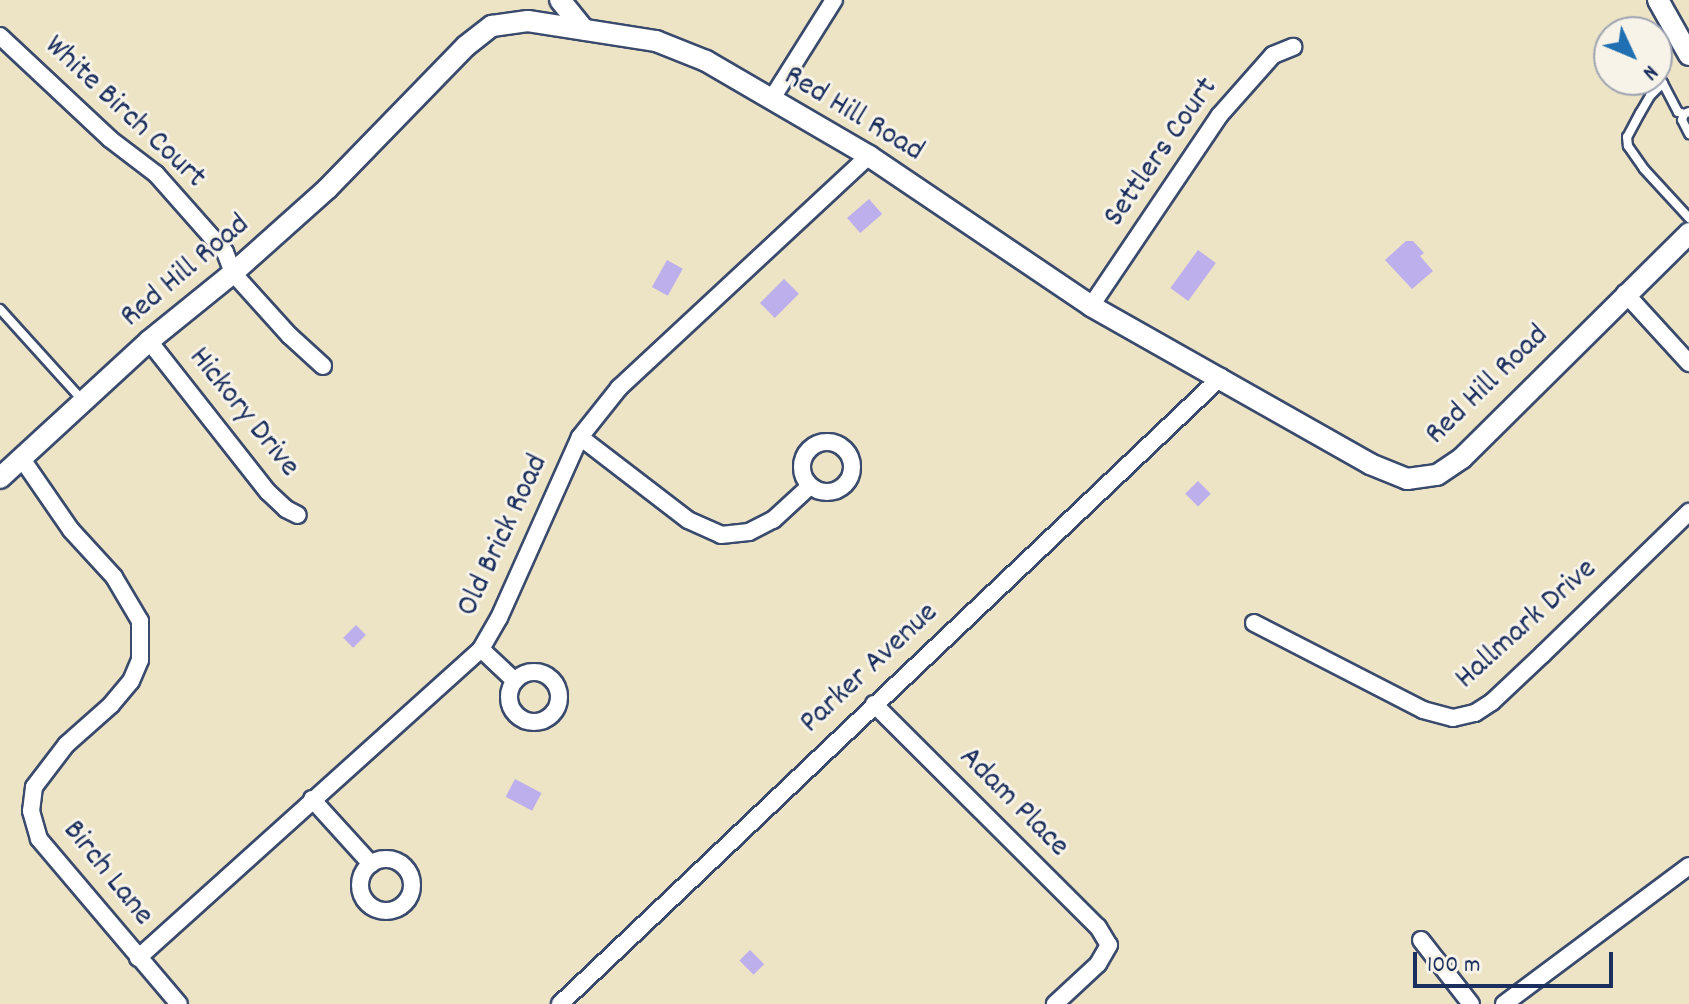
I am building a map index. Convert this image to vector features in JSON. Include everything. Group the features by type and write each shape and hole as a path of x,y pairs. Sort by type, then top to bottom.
{"street":[{"path":"560,0 584,30"},
{"path":"771,100 834,0"},
{"path":"1658,0 1689,55"},
{"name":"Red Hill Road","path":"0,478 149,341 233,273 388,129 466,46 492,26 528,21 656,41 706,61 869,156 1091,306 1370,464 1407,479 1437,475 1467,454 1625,293 1689,233"},
{"name":"White Birch Court","path":"0,36 110,139 156,174 225,252 233,273 289,335 323,366"},
{"name":"Settlers Court","path":"1091,306 1219,116 1273,55 1293,47"},
{"name":"Old Brick Road","path":"138,958 481,649 499,618 580,437 619,388 869,156"},
{"path":"1625,293 1689,363"},
{"name":"Hickory Drive","path":"149,341 268,492 286,509 298,515"},
{"name":"Parker Avenue","path":"560,1004 1221,377"},
{"path":"580,437 688,520 721,535 749,532 773,520 810,486"},
{"name":"Birch Lane","path":"22,459 71,530 114,577 140,621 140,660 131,681 111,705 48,765 34,787 31,811 39,839 179,1004"},
{"name":"Hallmark Drive","path":"1254,623 1423,710 1453,718 1475,713 1492,702 1533,664 1689,512"},
{"path":"481,649 514,680"},
{"name":"Adam Place","path":"874,704 1098,927 1109,945 1098,964 1055,1004"},
{"path":"312,799 371,864"},
{"path":"1504,1004 1689,866"},
{"path":"1421,940 1471,1004"}],"lane":[{"path":"1652,96 1627,137 1628,146 1644,169 1689,218"},
{"path":"1670,96 1678,112 1686,113 1682,120 1689,134"},
{"path":"0,309 83,402"}],"building":[{"path":"869,199 882,214 860,233 847,218"},
{"path":"1406,241 1413,241 1424,253 1420,256 1433,271 1412,289 1385,260"},
{"path":"1198,250 1216,263 1188,301 1170,288"},
{"path":"667,260 683,269 668,296 652,287"},
{"path":"784,279 799,294 775,318 760,303"},
{"path":"1198,481 1211,494 1198,506 1185,494"},
{"path":"356,625 366,635 353,648 343,638"},
{"path":"515,779 541,793 532,811 506,797"},
{"path":"750,950 764,964 754,975 739,961"}]}
